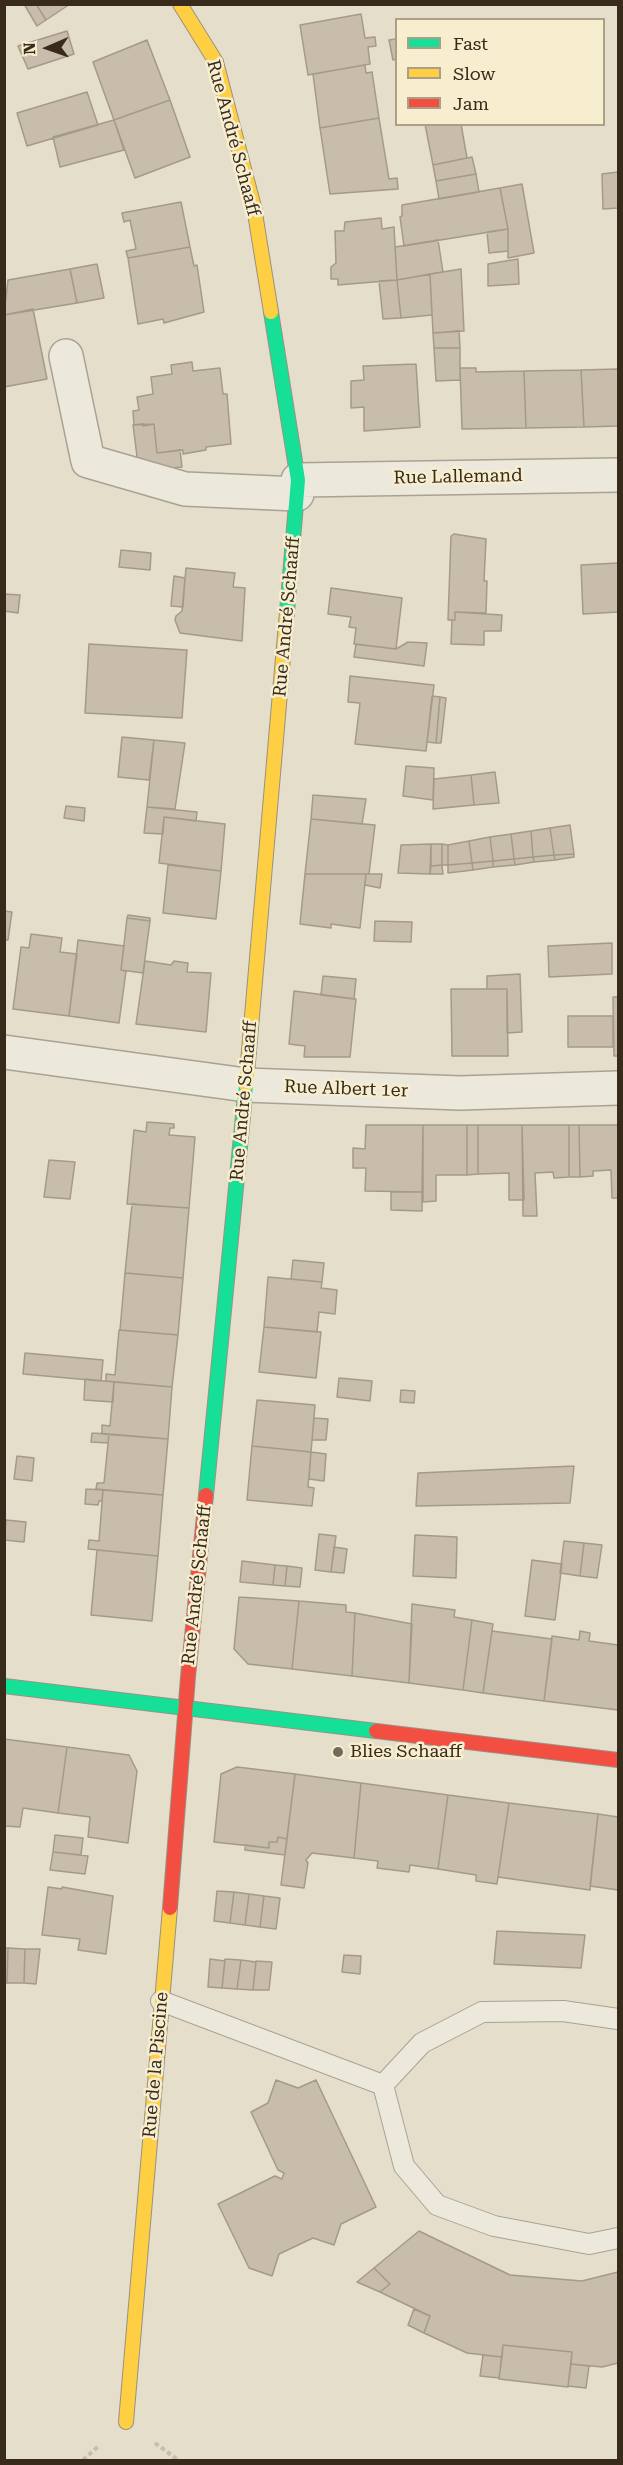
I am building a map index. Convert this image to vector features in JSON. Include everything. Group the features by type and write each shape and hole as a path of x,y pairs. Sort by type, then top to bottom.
{"street":[{"name":"Rue André Schaaff","path":"180,4 216,62 254,207 297,487 246,1085 188,1677 188,1707"},
{"path":"66,356 88,461 185,489 297,487"},
{"name":"Rue Lallemand","path":"297,487 618,475"},
{"name":"Rue Albert 1er","path":"4,1052 246,1085 460,1093 618,1088"},
{"path":"4,1686 618,1760"},
{"name":"Rue de la Piscine","path":"126,2422 188,1707"}],"lane":[{"path":"161,2001 383,2085"},
{"path":"383,2085 422,2043 482,2012 563,2012 618,2019"},
{"path":"383,2085 404,2166 437,2205 494,2226 589,2244 618,2238"}],"building":[{"path":"24,4 36,4 46,20 37,26"},
{"path":"36,4 70,4 46,20"},
{"path":"361,14 365,38 375,37 376,46 368,47 370,64 308,75 300,25"},
{"path":"67,31 74,54 28,69 18,46"},
{"path":"395,39 395,59 393,60 389,40"},
{"path":"147,40 170,100 114,120 93,62"},
{"path":"365,65 366,73 372,72 379,118 320,128 313,74"},
{"path":"87,92 98,125 27,146 17,113"},
{"path":"170,100 190,157 135,178 114,120"},
{"path":"379,118 389,179 397,178 398,189 330,194 320,128"},
{"path":"114,120 124,150 60,167 53,137"},
{"path":"425,126 461,126 467,158 433,165"},
{"path":"472,157 476,174 436,181 433,165"},
{"path":"618,172 618,208 603,209 602,174"},
{"path":"476,174 479,192 439,199 436,181"},
{"path":"522,184 534,253 508,258 508,229 500,188"},
{"path":"500,188 508,229 404,246 400,217 402,216 402,205"},
{"path":"181,202 190,247 128,258 126,251 136,249 130,220 124,222 122,213"},
{"path":"381,218 382,229 394,227 397,280 338,285 338,279 331,279 331,267 336,263 335,231 344,231 345,222"},
{"path":"508,229 508,251 489,253 487,232"},
{"path":"438,240 443,272 397,280 395,247"},
{"path":"190,247 194,266 197,265 204,312 164,323 163,319 138,324 128,258"},
{"path":"518,259 519,284 488,286 488,264"},
{"path":"97,264 104,298 77,303 70,269"},
{"path":"70,269 77,303 4,315 8,280"},
{"path":"461,269 464,331 433,333 430,274"},
{"path":"430,274 432,315 401,318 397,280"},
{"path":"397,280 401,318 383,319 379,281"},
{"path":"33,309 47,379 4,387 4,315"},
{"path":"459,331 460,348 434,348 433,333"},
{"path":"434,348 460,348 460,380 436,381"},
{"path":"192,362 193,371 220,368 223,394 227,394 231,444 206,447 206,450 183,454 183,450 157,453 154,424 134,425 133,411 139,410 137,397 153,394 151,377 172,374 171,365"},
{"path":"416,364 420,427 364,431 364,407 351,408 351,381 364,380 363,366"},
{"path":"460,368 476,368 476,372 524,371 526,428 462,429"},
{"path":"618,369 618,426 584,427 581,370"},
{"path":"581,370 584,427 526,428 524,371"},
{"path":"143,424 143,426 154,424 157,453 180,450 182,467 139,472 133,425"},
{"path":"454,534 486,539 484,581 487,581 486,613 455,612 455,620 448,620 451,536"},
{"path":"121,550 151,553 150,570 119,567"},
{"path":"618,563 618,612 583,614 581,565"},
{"path":"186,568 235,573 233,587 245,588 242,641 180,633 175,620 182,611"},
{"path":"174,576 185,578 183,607 171,606"},
{"path":"331,588 402,598 396,649 354,644 356,628 349,627 351,617 328,614"},
{"path":"4,594 20,595 18,613 4,611"},
{"path":"455,612 502,615 501,631 484,631 484,645 451,644 452,620 455,620"},
{"path":"408,642 427,643 424,666 354,657 356,644 396,649"},
{"path":"89,644 187,650 182,718 85,713"},
{"path":"350,676 434,685 426,751 355,744 360,703 348,702"},
{"path":"432,696 440,697 436,743 427,742"},
{"path":"440,697 446,698 441,743 436,743"},
{"path":"122,737 154,740 149,780 118,777"},
{"path":"154,740 185,743 175,809 147,807"},
{"path":"406,766 434,768 433,800 403,796"},
{"path":"495,772 499,803 474,805 471,775"},
{"path":"471,775 474,805 433,809 434,779"},
{"path":"313,795 366,799 362,824 311,819"},
{"path":"66,806 85,808 84,821 64,818"},
{"path":"147,807 197,812 196,821 164,817 163,834 144,833"},
{"path":"164,817 225,824 221,871 159,863"},
{"path":"311,819 375,825 369,874 305,874"},
{"path":"570,825 574,854 554,855 550,828"},
{"path":"550,828 554,855 533,857 531,831"},
{"path":"531,831 533,857 514,859 511,834"},
{"path":"511,834 514,859 493,861 490,837"},
{"path":"490,837 493,861 472,863 469,841"},
{"path":"469,841 472,863 448,865 448,845"},
{"path":"431,844 442,844 442,865 431,866"},
{"path":"431,844 430,874 398,873 401,845"},
{"path":"442,844 448,845 448,865 442,865"},
{"path":"574,854 574,857 555,860 554,855"},
{"path":"554,855 555,860 534,862 533,857"},
{"path":"533,857 534,862 515,865 514,859"},
{"path":"514,859 515,865 493,867 493,861"},
{"path":"493,861 493,867 473,870 472,863"},
{"path":"472,863 473,870 448,873 448,865"},
{"path":"168,865 221,871 216,919 163,913"},
{"path":"442,865 443,874 430,874 431,866"},
{"path":"305,874 366,874 360,928 331,924 331,928 300,924"},
{"path":"366,874 382,874 380,888 365,885"},
{"path":"4,911 12,912 8,940 4,940"},
{"path":"128,915 150,918 150,921 127,918"},
{"path":"127,918 150,921 143,973 121,970"},
{"path":"375,921 412,922 411,942 374,941"},
{"path":"31,934 62,938 60,952 77,954 69,1016 13,1009 21,947 29,948"},
{"path":"78,940 124,946 121,970 126,971 119,1023 69,1016"},
{"path":"612,943 612,974 549,977 548,946"},
{"path":"145,961 171,965 174,961 188,963 187,972 211,973 206,1032 136,1024"},
{"path":"520,974 522,1032 507,1033 507,989 487,989 487,976"},
{"path":"323,976 356,979 354,999 321,995"},
{"path":"451,989 507,989 508,1056 452,1056"},
{"path":"294,991 356,999 350,1057 304,1057 305,1046 289,1044"},
{"path":"613,997 618,997 618,1056 614,1056"},
{"path":"568,1016 613,1016 613,1047 568,1047"},
{"path":"147,1122 174,1124 174,1128 170,1128 169,1135 195,1137 189,1208 127,1204 134,1130 146,1132"},
{"path":"366,1125 423,1125 422,1192 365,1191 366,1168 353,1168 353,1148 365,1149"},
{"path":"423,1125 467,1125 467,1175 436,1175 436,1201 423,1202"},
{"path":"467,1125 478,1125 478,1174 467,1175"},
{"path":"478,1125 522,1125 524,1200 509,1200 509,1173 478,1174"},
{"path":"522,1125 569,1125 569,1177 554,1178 553,1172 535,1173 537,1216 523,1216"},
{"path":"569,1125 579,1125 580,1177 569,1177"},
{"path":"579,1125 618,1125 618,1198 612,1198 611,1170 593,1171 593,1176 580,1177"},
{"path":"49,1160 75,1162 70,1199 44,1197"},
{"path":"391,1192 422,1192 422,1211 391,1210"},
{"path":"132,1204 189,1208 183,1278 125,1273"},
{"path":"293,1260 324,1263 322,1282 291,1279"},
{"path":"125,1273 183,1278 178,1335 120,1330"},
{"path":"268,1277 322,1282 321,1288 337,1290 335,1314 319,1312 317,1332 264,1327"},
{"path":"264,1327 321,1332 316,1378 259,1372"},
{"path":"119,1330 178,1335 172,1387 106,1381 106,1374 115,1375"},
{"path":"25,1353 103,1360 101,1381 23,1374"},
{"path":"339,1378 372,1381 370,1401 337,1397"},
{"path":"85,1379 114,1382 113,1402 84,1400"},
{"path":"114,1382 172,1387 168,1439 102,1434 102,1425 110,1426"},
{"path":"401,1390 415,1391 414,1403 400,1402"},
{"path":"257,1400 315,1405 311,1452 252,1446"},
{"path":"314,1418 328,1419 326,1440 312,1440"},
{"path":"92,1433 109,1434 108,1443 91,1442"},
{"path":"109,1434 168,1439 163,1495 96,1489 97,1483 104,1483"},
{"path":"252,1446 311,1452 308,1487 314,1488 312,1506 247,1500"},
{"path":"311,1452 326,1454 324,1481 309,1479"},
{"path":"17,1456 34,1458 32,1481 14,1479"},
{"path":"574,1466 570,1503 416,1506 418,1473"},
{"path":"86,1489 103,1490 102,1501 99,1501 98,1505 85,1504"},
{"path":"103,1490 163,1495 158,1556 88,1549 89,1540 99,1541"},
{"path":"6,1520 26,1522 24,1542 4,1540"},
{"path":"319,1534 336,1536 331,1572 315,1570"},
{"path":"415,1535 457,1537 456,1578 413,1576"},
{"path":"564,1541 584,1543 580,1576 560,1573"},
{"path":"584,1543 602,1545 597,1578 580,1576"},
{"path":"334,1547 347,1549 344,1573 331,1572"},
{"path":"97,1550 158,1556 152,1621 91,1615"},
{"path":"532,1560 562,1564 555,1620 525,1616"},
{"path":"242,1561 275,1565 273,1585 240,1582"},
{"path":"275,1565 287,1566 285,1586 273,1585"},
{"path":"287,1566 302,1568 300,1587 285,1586"},
{"path":"239,1597 299,1601 292,1669 248,1664 234,1649"},
{"path":"299,1601 346,1605 346,1612 355,1613 352,1676 292,1669"},
{"path":"412,1604 455,1610 454,1617 472,1620 463,1690 409,1683"},
{"path":"355,1613 412,1624 409,1683 352,1676"},
{"path":"472,1620 493,1624 483,1693 463,1690"},
{"path":"492,1631 552,1639 544,1701 483,1693"},
{"path":"580,1631 590,1633 589,1641 618,1645 618,1710 544,1701 552,1636 579,1640"},
{"path":"4,1739 67,1747 58,1813 23,1808 20,1827 4,1826"},
{"path":"67,1747 129,1755 137,1771 128,1843 88,1837 90,1817 58,1813"},
{"path":"237,1767 295,1774 287,1839 278,1837 277,1842 269,1842 269,1848 214,1842 221,1774"},
{"path":"295,1774 361,1783 354,1858 312,1853 306,1860 308,1863 304,1888 281,1885"},
{"path":"361,1783 448,1795 438,1869 410,1865 409,1872 377,1868 378,1861 354,1858"},
{"path":"448,1795 509,1803 497,1884 476,1881 476,1875 438,1869"},
{"path":"509,1803 598,1814 590,1890 498,1877"},
{"path":"598,1814 618,1817 618,1890 590,1886"},
{"path":"55,1835 83,1838 81,1855 53,1852"},
{"path":"278,1837 287,1839 285,1855 245,1850 245,1845 269,1848 269,1842 277,1842"},
{"path":"53,1852 88,1856 85,1874 50,1870"},
{"path":"48,1887 62,1889 62,1887 113,1896 106,1954 78,1950 80,1939 42,1935"},
{"path":"217,1891 234,1892 230,1923 214,1921"},
{"path":"234,1892 249,1894 245,1925 230,1923"},
{"path":"249,1894 264,1896 260,1927 245,1925"},
{"path":"264,1896 280,1898 276,1929 260,1927"},
{"path":"497,1931 585,1935 581,1968 494,1964"},
{"path":"4,1948 8,1948 7,1983 4,1983"},
{"path":"8,1948 25,1949 24,1983 7,1983"},
{"path":"25,1949 40,1949 36,1984 24,1983"},
{"path":"344,1955 361,1956 360,1974 342,1972"},
{"path":"210,1959 225,1961 222,1988 208,1987"},
{"path":"225,1959 241,1960 237,1989 222,1988"},
{"path":"241,1960 256,1962 253,1990 237,1989"},
{"path":"256,1961 272,1962 269,1990 253,1990"},
{"path":"276,2080 298,2088 316,2080 376,2207 341,2224 334,2245 313,2238 279,2254 272,2276 249,2268 218,2204 275,2176 282,2179 284,2173 278,2170 251,2112 268,2103"},
{"path":"419,2231 510,2275 582,2281 618,2272 618,2363 602,2367 571,2364 572,2352 503,2345 502,2357 467,2353 424,2333 430,2316 380,2292 390,2284 374,2268"},
{"path":"374,2268 390,2284 380,2292 357,2282"},
{"path":"414,2309 430,2316 424,2333 408,2325"},
{"path":"503,2345 572,2352 568,2387 499,2379"},
{"path":"483,2355 502,2357 499,2378 480,2376"},
{"path":"571,2364 589,2366 586,2388 568,2386"}],"traffic: fast":[{"path":"271,312 298,480 287,612"},
{"path":"206,1495 246,1085"},
{"path":"4,1686 376,1731"}],"traffic: slow":[{"path":"180,4 216,62 254,207 271,312"},
{"path":"246,1085 287,612"},
{"path":"126,2422 170,1908"}],"traffic: jam":[{"path":"170,1908 188,1677 206,1495"},
{"path":"376,1731 618,1760"}],"place":[{"name":"Blies Schaaff","path":"338,1752"}]}
